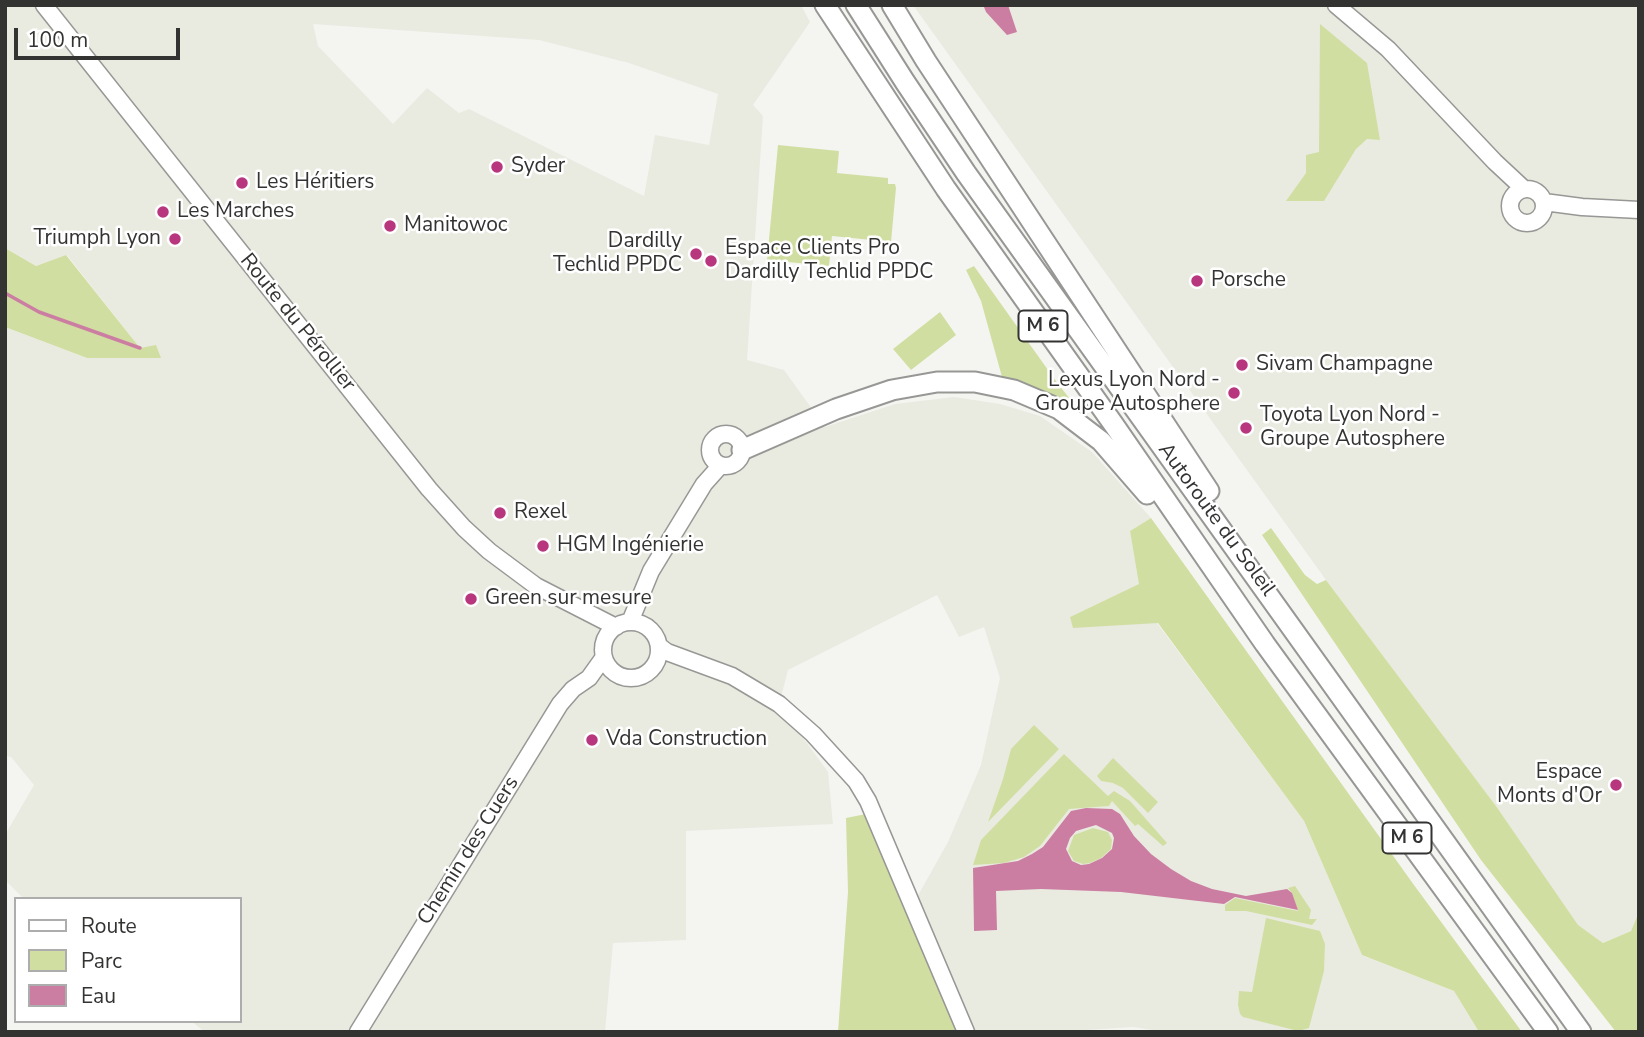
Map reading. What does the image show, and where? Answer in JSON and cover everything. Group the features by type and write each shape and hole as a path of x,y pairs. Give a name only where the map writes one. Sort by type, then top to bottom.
{"highway":[{"name":"Autoroute du Soleil","path":"825,5 946,189 1265,644 1548,1032"},
{"name":"Autoroute du Soleil","path":"856,5 966,173 1581,1032"},
{"path":"892,5 926,61 1203,480 1268,592"},
{"path":"742,450 836,409 880,394 915,386 937,382 975,382 995,384 1033,397 1059,409 1086,428 1118,459 1229,603 1265,644"}],"street":[{"name":"Route du Pérollier","path":"44,5 440,502 512,570 579,608 624,627"},
{"path":"1336,5 1414,74 1519,192"},
{"path":"1519,192 1535,191 1543,207"},
{"path":"1519,192 1511,208 1517,219 1533,221 1543,207"},
{"path":"1543,207 1639,210"},
{"path":"721,434 736,437 742,450 735,463 717,461 710,445 721,434"},
{"path":"619,675 612,671 604,657 604,642 624,627 645,584 717,461"},
{"path":"624,627 653,634 657,654 662,660 695,663 732,676 779,705 813,734 856,781 867,800 965,1032"},
{"path":"589,678 610,674 635,678 642,676 657,654"},
{"name":"Chemin des Cuers","path":"358,1032 560,704 573,689 589,678 604,657"}],"shaded area":[{"path":"5,5 801,5 810,22 753,105 763,116 747,360 784,370 825,427 895,404 954,397 1000,404 1040,416 1092,452 1151,518 1130,531 1140,584 1070,617 1157,623 1304,821 1362,955 1454,991 1479,1032 1165,1032 1133,1027 1056,1032 973,1032 916,899 948,842 981,765 1000,678 984,627 959,637 937,595 788,670 779,705 828,772 833,824 686,831 686,940 613,943 605,1032 205,1032 194,1023 242,1023 242,897 22,897 5,880 5,835 34,785 11,757 5,756 5,327 87,358 140,348 67,255 36,266 5,248","holes":["313,24 539,40 629,63 718,94 709,145 655,135 644,196 469,109 459,113 427,88 393,124 318,46"]},
{"path":"913,5 1639,5 1639,912 1631,931 1603,943 1577,925 1496,806 1326,580"}],"green space":[{"path":"1320,24 1367,63 1380,140 1367,139 1356,149 1324,201 1286,201 1306,173 1306,155 1319,152"},
{"path":"778,145 839,151 837,173 888,178 888,184 895,184 891,242 832,236 829,266 767,260"},
{"path":"5,248 36,266 66,255 140,348 156,345 161,358 87,358 5,327"},
{"path":"974,266 1083,415 1065,402 1002,377 981,301 966,270"},
{"path":"940,312 956,335 911,370 893,349"},
{"path":"1151,518 1522,1032 1479,1032 1454,991 1362,955 1304,821 1158,623 1073,628 1070,617 1139,584 1130,531"},
{"path":"1271,528 1305,575 1317,584 1326,580 1496,806 1578,925 1603,943 1631,931 1639,912 1639,1032 1616,1032 1481,860 1262,535"},
{"path":"1034,725 1059,749 988,822 1011,749"},
{"path":"1064,754 1108,796 1114,791 1130,801 1167,843 1163,846 1138,824 1135,826 1112,801 1109,806 1069,809 1040,846 1024,857 1004,863 973,865 981,840"},
{"path":"1113,758 1158,802 1148,813 1123,788 1101,781 1097,776"},
{"path":"866,814 957,1032 838,1032 848,892 846,818"},
{"path":"1093,828 1108,832 1112,840 1111,849 1090,863 1074,861 1068,851 1074,835"},
{"path":"1295,886 1311,910 1309,919 1317,919 1312,925 1246,911 1225,911 1225,905 1235,898 1298,911 1288,888"},
{"path":"1266,918 1320,931 1325,944 1324,971 1309,1028 1298,1031 1240,1014 1239,991 1252,992"}],"water":[{"path":"1008,5 1017,32 1007,35 986,12 984,7"},
{"path":"1086,808 1112,809 1120,814 1134,836 1151,854 1191,881 1212,889 1246,896 1287,889 1292,893 1298,910 1235,897 1224,904 1121,892 1041,889 996,891 997,930 974,931 973,868 1018,861 1032,854 1043,847 1071,811","holes":["1096,825 1112,833 1112,849 1102,858 1081,865 1072,861 1066,849 1076,831"]}],"waterway":[{"path":"5,293 39,312 140,348"}],"place":[{"name":"Syder","path":"497,167"},
{"name":"Les Héritiers","path":"242,183"},
{"name":"Les Marches","path":"163,212"},
{"name":"Manitowoc","path":"390,226"},
{"name":"Triumph Lyon","path":"175,239"},
{"name":"Dardilly Techlid PPDC","path":"696,254"},
{"name":"Espace Clients Pro Dardilly Techlid PPDC","path":"711,261"},
{"name":"Porsche","path":"1197,281"},
{"name":"Sivam Champagne","path":"1242,365"},
{"name":"Lexus Lyon Nord - Groupe Autosphere","path":"1234,393"},
{"name":"Toyota Lyon Nord - Groupe Autosphere","path":"1246,428"},
{"name":"Rexel","path":"500,513"},
{"name":"HGM Ingénierie","path":"543,546"},
{"name":"Green sur mesure","path":"471,599"},
{"name":"Vda Construction","path":"592,740"},
{"name":"Espace Monts d'Or","path":"1616,785"}]}
